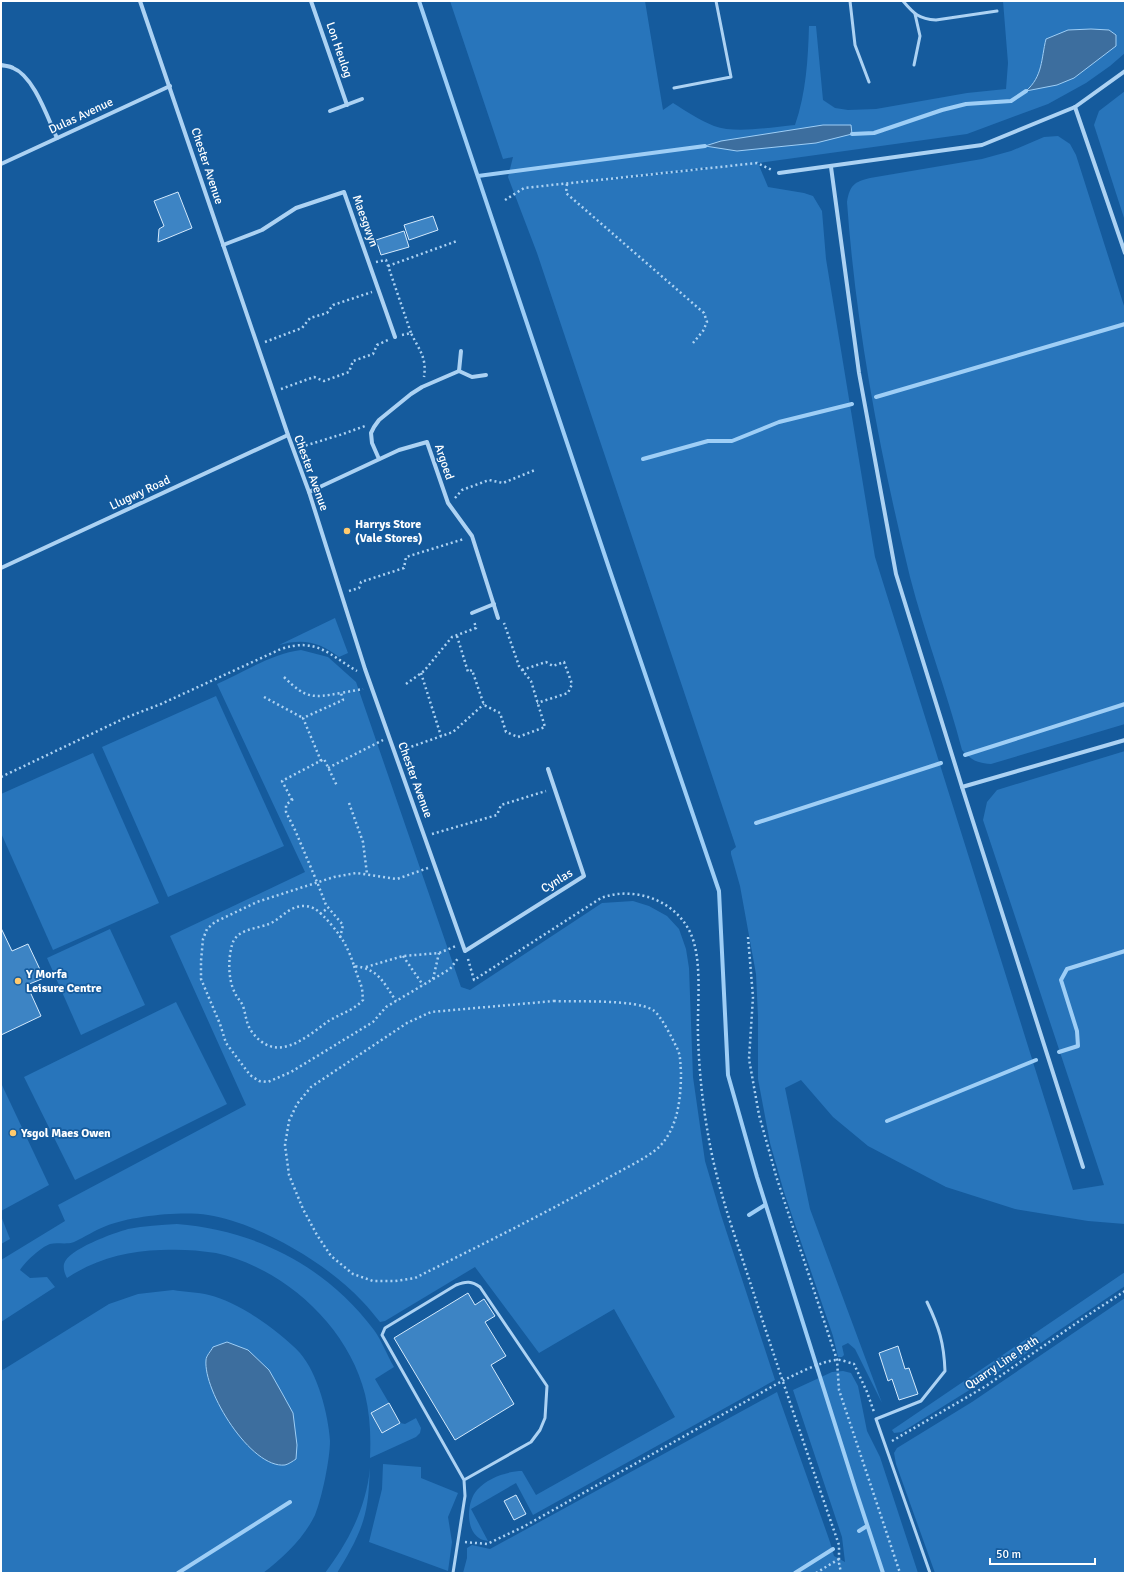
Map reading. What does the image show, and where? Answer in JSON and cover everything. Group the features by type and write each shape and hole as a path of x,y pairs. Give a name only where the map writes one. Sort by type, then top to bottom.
{"street":[{"name":"Chester Avenue","path":"140,1 273,392 309,492 371,687 465,951"},
{"name":"Lon Heulog","path":"311,1 347,105"},
{"path":"1,65 13,68 24,75 34,89 57,138"},
{"path":"779,173 982,145 1075,107 1125,71"},
{"name":"Dulas Avenue","path":"1,164 170,86"},
{"path":"330,111 362,99"},
{"path":"1075,107 1125,253"},
{"path":"831,167 859,373 896,574 962,787 1083,1166"},
{"name":"Maesgwyn","path":"223,245 262,230 296,208 344,192 395,337"},
{"path":"459,371 461,351"},
{"path":"379,459 372,443 371,433 379,420 411,394 422,387 459,371 472,377 486,375"},
{"name":"Llugwy Road","path":"1,568 288,435"},
{"name":"Argoed","path":"309,492 399,450 426,442 450,505 472,536 498,618"},
{"path":"472,613 494,604"},
{"path":"962,787 1125,740"},
{"name":"Cynlas","path":"465,951 584,876 548,768"}],"lane":[{"path":"674,88 731,78 716,1"},
{"path":"850,1 855,45 869,82"},
{"path":"903,1 915,14 926,20 936,20 997,11"},
{"path":"914,65 920,36 915,14"},
{"path":"453,1573 465,1496 464,1480 382,1335 385,1328 456,1284 472,1282 480,1287 547,1386 547,1403 545,1418 540,1430 531,1442 464,1480"},
{"path":"927,1302 937,1322 944,1350 945,1371 921,1401 876,1419 930,1573"}],"path":[{"path":"505,200 524,188 757,163 779,173"},
{"path":"567,184 566,193 704,313 707,322 703,331 693,343"},
{"path":"388,266 457,241"},
{"path":"370,264 386,260 411,333 424,356 426,365 422,387"},
{"path":"257,345 302,328 310,318 327,313 333,305 379,290"},
{"path":"273,392 314,377 324,381 349,372 353,361 373,354 377,345 395,337 411,333"},
{"path":"293,450 343,434 379,420"},
{"path":"450,505 462,490 489,480 503,483 535,470"},
{"path":"341,594 359,588 361,582 404,568 406,557 472,536"},
{"path":"406,684 421,673 452,638 476,628 472,613"},
{"path":"457,636 468,672 472,670 484,704 500,713 506,732 518,737 545,727 531,681 519,666 503,618 498,618"},
{"path":"1,777 125,718 161,704 295,644 325,650 358,672 365,669"},
{"path":"522,670 546,662 553,666 564,662 572,684 568,693 537,703"},
{"path":"421,673 442,736"},
{"path":"284,677 297,690 306,695 322,697 371,687"},
{"path":"303,718 343,700 341,693"},
{"path":"264,696 303,718 321,761"},
{"path":"395,753 453,732 484,704"},
{"path":"328,768 389,737"},
{"path":"337,786 324,759 282,781 292,800 286,805 286,812 295,830 323,899 328,908 342,925 340,938"},
{"path":"424,836 496,815 501,805 555,788"},
{"path":"349,803 363,842 367,874"},
{"path":"434,865 397,879 356,873 317,882 257,902 215,922 207,929 203,939 201,950 201,979 226,1042 250,1075 259,1081 268,1082 291,1072 373,1022 386,1007 450,969 465,951"},
{"path":"465,951 474,980 601,898 610,894 622,893 649,896 670,908 689,930 697,952 700,1074 710,1146 722,1196 782,1381 839,1545 841,1573"},
{"path":"298,906 307,906 315,909 340,938 346,944 362,988 363,1000 348,1012 334,1018 297,1044 277,1048 259,1040 251,1031 242,1005 234,992 230,972 232,944 239,933 270,924 289,910 298,906"},
{"path":"320,914 328,908"},
{"path":"748,937 753,997 749,1059 759,1115 777,1179 837,1360 839,1390 900,1573"},
{"path":"354,966 365,967 403,956 440,953 462,943"},
{"path":"433,979 440,953"},
{"path":"403,956 423,985"},
{"path":"365,967 373,971 378,976 396,1001"},
{"path":"554,1001 609,1002 638,1006 654,1010 670,1033 680,1055 681,1093 676,1118 669,1133 658,1148 563,1203 415,1278 395,1281 373,1281 353,1274 332,1256 317,1235 303,1209 289,1175 285,1145 289,1122 297,1104 311,1088 407,1023 431,1012 554,1001"},
{"name":"Quarry Line Path","path":"886,1445 986,1386 1125,1291"},
{"path":"458,1542 487,1544 523,1527 782,1381 826,1363 837,1360 854,1364 867,1392 876,1419"},
{"path":"816,1573 839,1559"}],"shaded area":[{"path":"450,1 645,1 663,110 673,103 714,126 733,130 743,130 795,125 802,101 806,76 809,26 816,26 823,100 835,108 848,110 876,109 967,93 1006,89 1008,63 1003,1 1125,1 1125,53 1086,83 1048,104 967,134 758,163 768,187 813,196 822,211 826,259 875,557 1073,1190 1104,1185 983,820 987,802 997,790 1125,751 1125,1224 1088,1221 1015,1209 946,1187 868,1146 833,1117 801,1080 785,1088 810,1209 882,1403 855,1349 848,1343 842,1346 844,1355 842,1357 838,1357 833,1336 784,1192 770,1143 758,1079 756,974 740,886 731,854 731,851 736,847 537,253 508,177 513,157 503,159","holes":["705,168 705,169 574,183"]},
{"path":"1068,30 1109,30 1116,35 1116,46 1074,78 1057,85 1026,91 1036,79 1042,60 1046,39"},
{"path":"1125,91 1125,221 1094,125 1099,111"},
{"path":"823,125 851,125 852,134 816,143 737,151 705,146 721,141"},
{"path":"1058,136 1070,144 1076,155 1125,309 1125,724 991,764 986,764 978,762 962,750 910,577 879,438 863,344 856,296 847,202 851,188 856,183 865,179 982,159 1011,151 1044,137"},
{"path":"335,618 348,653 339,657 318,645 304,642 279,645"},
{"path":"301,650 328,657 356,682 461,987 470,990 602,903 633,901 649,906 667,916 679,929 686,949 689,968 693,1077 705,1161 721,1215 775,1380 533,1515 516,1483 471,1509 488,1541 480,1539 474,1534 471,1528 469,1515 471,1501 474,1495 486,1482 510,1472 522,1471 536,1495 675,1417 614,1309 539,1353 475,1267 385,1321 380,1322 348,1287 331,1273 291,1247 270,1236 228,1219 197,1214 171,1214 117,1222 74,1242 53,1243 42,1248 20,1270 30,1278 47,1277 55,1287 1,1322 1,1260 65,1221 58,1205 246,1105 170,936 305,872 217,684 268,659"},
{"path":"216,696 284,846 168,897 102,747"},
{"path":"93,753 159,903 53,950 1,833 1,794"},
{"path":"110,929 145,1005 81,1035 47,958"},
{"path":"176,1002 227,1104 75,1180 24,1077"},
{"path":"1,1083 49,1185 1,1211"},
{"path":"1,1216 10,1239 1,1244"},
{"path":"177,1224 234,1234 261,1243 287,1255 334,1287 355,1307 374,1330 394,1367 375,1379 389,1403 371,1413 381,1433 400,1423 405,1424 416,1418 421,1428 420,1433 416,1437 370,1458 370,1426 365,1394 357,1369 344,1345 328,1323 310,1304 289,1286 266,1272 241,1261 216,1253 202,1251 175,1250 136,1252 101,1261 78,1271 67,1278 64,1271 64,1264 67,1258 92,1242 128,1229"},
{"path":"1125,1272 1125,1286 1008,1366 902,1432 894,1433 892,1430"},
{"path":"173,1290 209,1295 233,1304 258,1318 300,1353 312,1372 321,1395 327,1419 330,1441 329,1458 318,1508 305,1532 278,1561 263,1573 1,1573 1,1371 109,1304 138,1294"},
{"path":"1125,1298 1125,1573 935,1573 896,1464 894,1453 897,1448 972,1402"},
{"path":"227,1342 248,1350 269,1370 293,1413 297,1445 296,1459 285,1465 272,1463 258,1455 244,1442 232,1426 212,1390 207,1374 206,1358 213,1347"},
{"path":"843,1371 851,1373 858,1386 867,1431 880,1457 918,1573 463,1573 467,1558 467,1548 472,1545 490,1549 777,1392 834,1556 845,1562 842,1537 793,1390 832,1372"},
{"path":"383,1464 421,1467 421,1478 458,1493 448,1517 452,1542 448,1571 369,1542 382,1489"},
{"path":"370,1468 369,1491 366,1508 363,1522 357,1537 337,1573 325,1573 342,1549 355,1524 365,1497"}],"building":[{"path":"178,192 192,228 158,242 159,229 164,226 154,201"},
{"path":"433,216 438,230 409,240 404,225"},
{"path":"404,231 409,247 381,255 376,240"},
{"name":"Y Morfa Leisure Centre","path":"1,928 12,951 28,944 44,978 27,985 41,1016 1,1035"},
{"path":"468,1293 475,1305 484,1299 495,1316 485,1322 506,1356 491,1365 514,1404 455,1440 394,1338"},
{"path":"898,1346 905,1369 909,1368 918,1394 899,1400 892,1379 888,1381 879,1353"},
{"path":"389,1403 400,1423 382,1433 371,1413"},
{"path":"516,1495 526,1514 514,1520 504,1501"}],"waterway":[{"path":"419,1 719,891 728,1075 757,1177 883,1573"},
{"path":"852,134 874,133 942,110 966,104 1011,101 1026,91"},
{"path":"478,176 705,146"},
{"path":"876,397 1125,324"},
{"path":"643,459 708,441 732,441 779,422 852,404"},
{"path":"965,755 1125,704"},
{"path":"756,823 941,763"},
{"path":"1059,1052 1078,1046 1077,1031 1061,980 1067,969 1125,951"},
{"path":"887,1121 1036,1060"},
{"path":"749,1215 765,1205"},
{"path":"178,1573 290,1502"},
{"path":"859,1531 867,1526"},
{"path":"795,1573 833,1549"}],"place":[{"name":"Harrys Store (Vale Stores)","path":"347,531"},
{"name":"Y Morfa Leisure Centre","path":"18,981"},
{"name":"Ysgol Maes Owen","path":"13,1133"}]}
